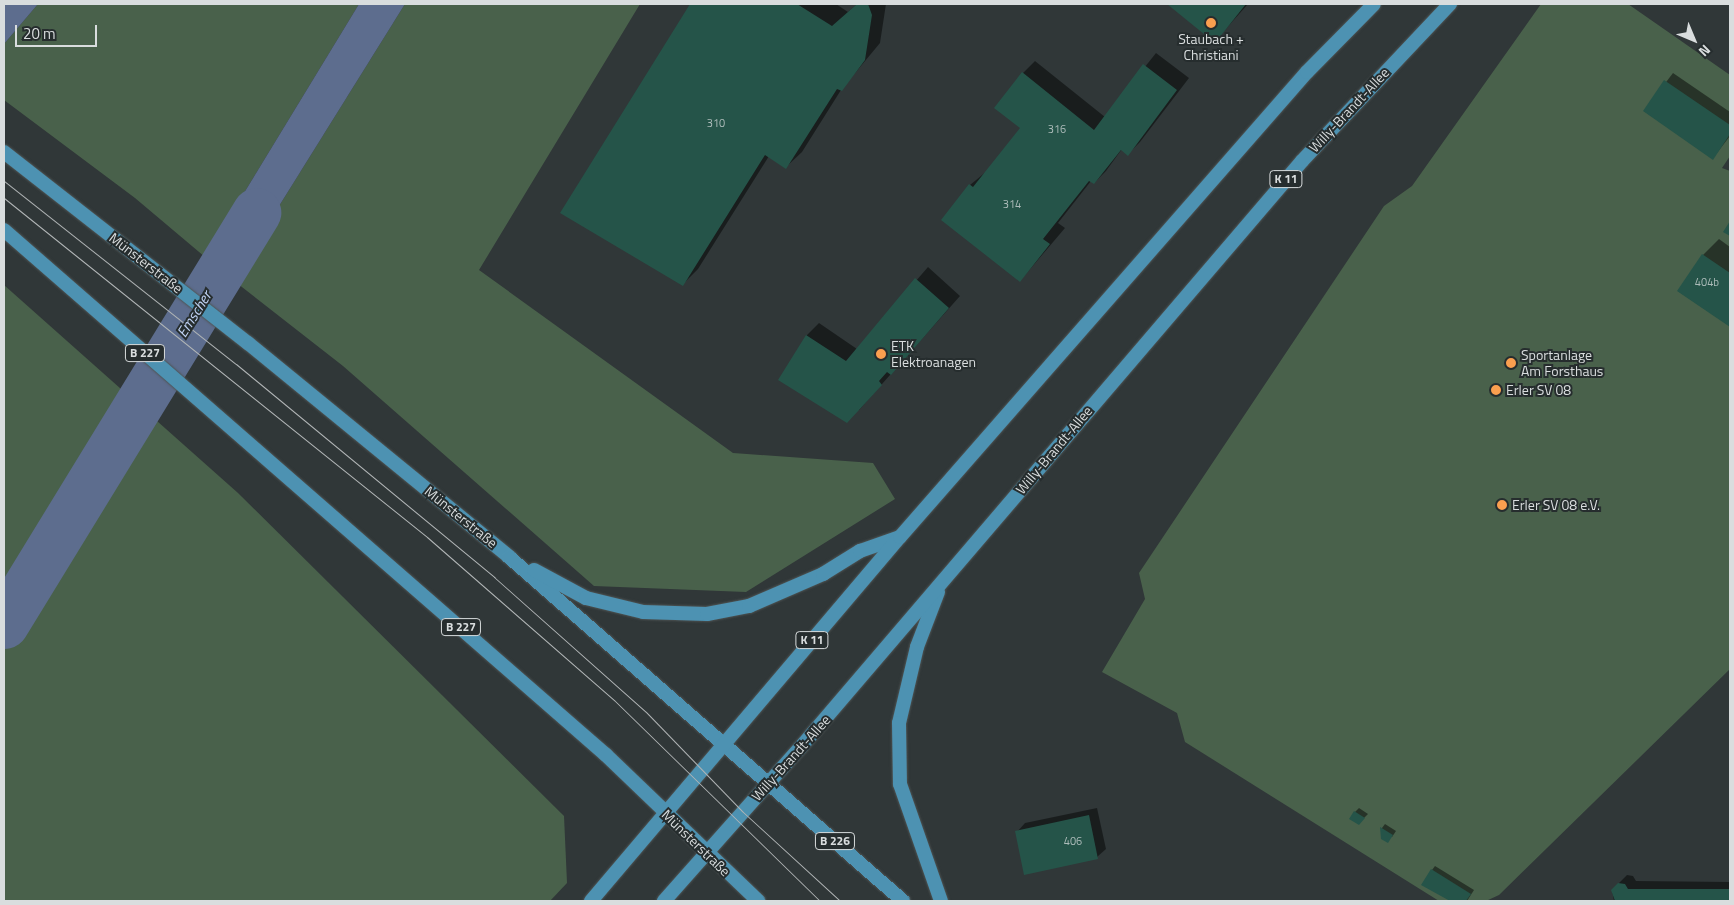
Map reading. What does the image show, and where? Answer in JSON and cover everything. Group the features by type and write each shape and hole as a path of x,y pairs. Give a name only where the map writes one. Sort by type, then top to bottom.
{"main road":[{"name":"K 11","path":"724,744 900,537 1307,72 1374,4"},
{"name":"Willy-Brandt-Allee","path":"664,901 768,781 800,748 1302,161 1450,4"},
{"name":"Münsterstraße","path":"4,152 248,343 509,557 768,781 903,901"},
{"name":"Münsterstraße","path":"4,230 606,755 706,854 758,901"},
{"path":"509,557 586,598 643,612 707,614 749,606 823,574 860,551 900,537"},
{"path":"940,584 917,647 899,723 900,784 941,901"},
{"path":"591,901 666,815 724,744"}],"green space":[{"path":"38,4 359,4 205,257 135,198 4,100 4,44"},
{"path":"405,4 640,4 479,270 733,453 873,463 895,499 746,592 594,586 343,366 233,280"},
{"name":"Sportanlage Am Forsthaus","path":"1541,4 1628,4 1730,75 1730,156 1722,168 1730,171 1730,669 1499,895 1486,901 1439,901 1185,742 1177,713 1102,672 1145,599 1139,573 1384,206 1412,186"},
{"path":"4,285 238,493 564,816 567,883 550,901 4,901"}],"water":[{"path":"4,4 38,4 4,44"},
{"path":"359,4 405,4 233,280 205,257"}],"building":[{"path":"690,4 797,4 832,26 857,4 868,4 872,15 865,60 842,91 837,89 786,169 765,155 683,286 560,213"},
{"name":"Staubach + Christiani","path":"1167,4 1246,4 1215,43"},
{"path":"1143,64 1177,90 1128,156 1121,150 1094,184 1089,181 1043,239 1050,244 1020,282 941,220 969,184 973,187 1020,128 994,108 1022,72 1094,130"},
{"path":"1664,80 1730,125 1730,134 1713,160 1643,111"},
{"path":"1730,221 1730,236 1723,232"},
{"path":"1702,254 1730,273 1730,327 1677,291"},
{"name":"ETK Elektroanagen","path":"915,278 949,308 891,375 887,372 879,381 882,385 847,423 778,380 806,335 846,361"},
{"path":"1354,811 1365,818 1359,825 1349,819"},
{"path":"1089,815 1098,859 1024,875 1015,831"},
{"path":"1380,827 1393,835 1388,843 1381,839"},
{"path":"1431,869 1471,894 1466,901 1450,901 1421,885"},
{"path":"1618,883 1625,884 1628,889 1730,889 1730,901 1615,901 1611,890"}],"waterway":[{"name":"Emscher","path":"4,624 256,212"}],"tram line":[{"path":"4,181 236,364 494,577 646,712 743,812 840,901"},
{"path":"4,198 427,537 615,701 820,901"}],"place":[{"name":"Staubach + Christiani","path":"1211,23"},
{"name":"ETK Elektroanagen","path":"881,354"},
{"name":"Sportanlage Am Forsthaus","path":"1511,363"},
{"name":"Erler SV 08","path":"1496,390"},
{"name":"Erler SV 08 e.V.","path":"1502,505"}]}
